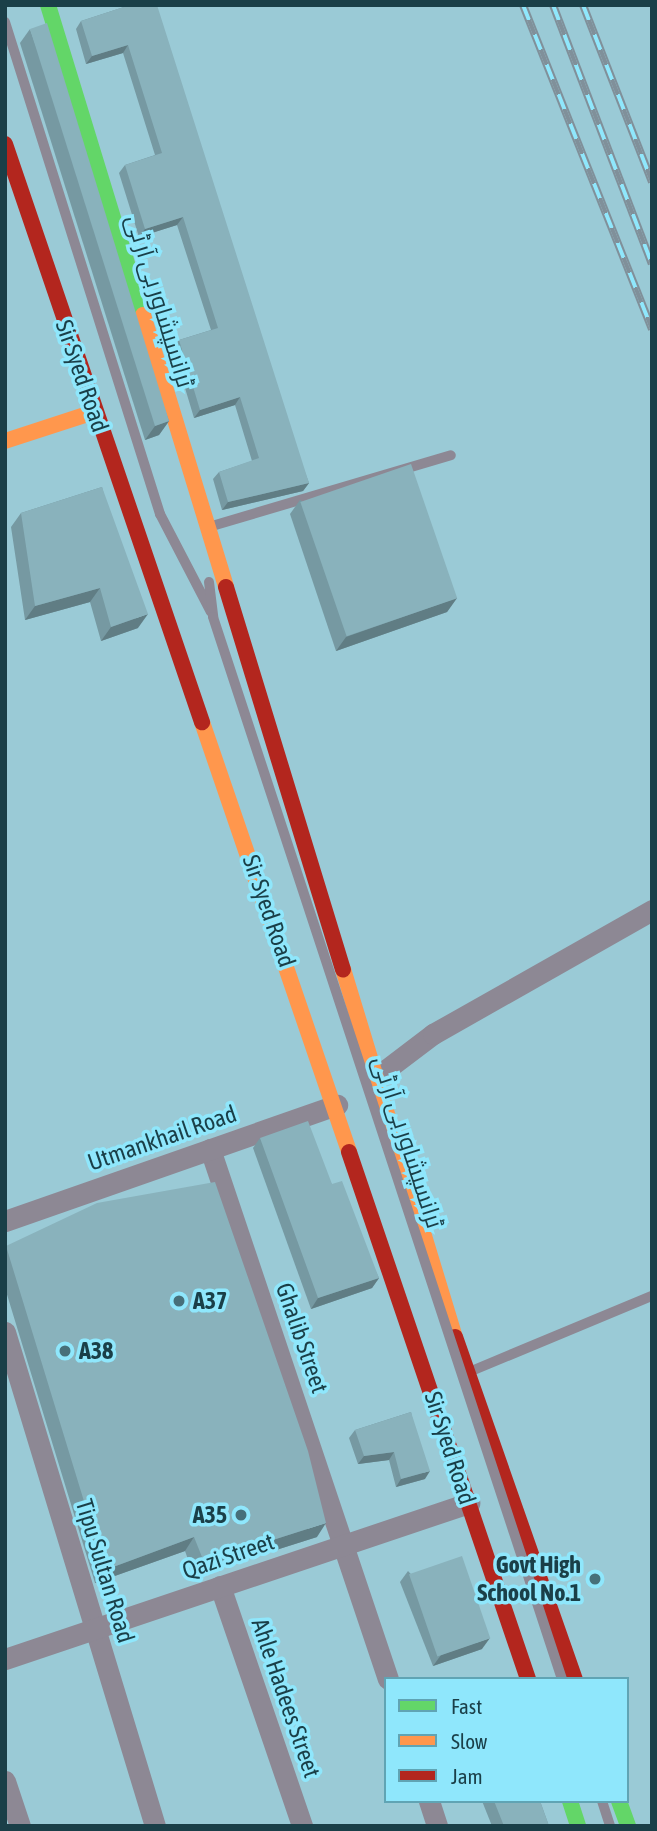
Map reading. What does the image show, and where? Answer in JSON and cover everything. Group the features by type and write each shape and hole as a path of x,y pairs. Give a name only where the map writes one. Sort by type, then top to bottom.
{"main road":[{"name":"Sir Syed Road","path":"48,5 212,526 374,1078 466,1373 574,1677"},
{"name":"Sir Syed Road","path":"5,144 94,412 337,1105 527,1677"},
{"path":"5,441 94,412"},
{"path":"337,1105 374,1078"},
{"path":"571,1803 578,1826"},
{"path":"620,1803 628,1826"}],"street":[{"path":"374,1078 433,1034 652,910"},
{"name":"Utmankhail Road","path":"5,1221 337,1105"},
{"name":"Ghalib Street","path":"209,1149 345,1545 387,1677"},
{"name":"Tipu Sultan Road","path":"5,1332 155,1826"},
{"name":"Qazi Street","path":"5,1659 469,1503"},
{"name":"Ahle Hadees Street","path":"219,1586 302,1826"},
{"path":"5,1781 20,1826"},
{"path":"430,1803 436,1826"}],"lane":[{"name":"ٹرانسپشاور بی آر ٹی","path":"37,5 52,30 200,499 213,617"},
{"name":"ٹرانسپشاور بی آر ٹی","path":"5,22 160,514 213,617 561,1677"},
{"path":"212,526 451,455"},
{"path":"466,1373 652,1296"},
{"path":"603,1803 610,1826"}],"building":[{"path":"130,5 157,5 309,483 228,502 219,472 259,458 240,397 200,410 179,340 218,328 183,217 145,229 125,165 162,153 128,45 92,56 81,21"},
{"path":"47,23 169,421 155,426 30,29"},
{"path":"411,464 457,598 347,636 300,502"},
{"path":"102,487 148,614 111,627 100,588 35,606 21,513"},
{"path":"308,1121 332,1184 342,1181 379,1278 318,1298 260,1138"},
{"path":"215,1182 308,1451 326,1523 204,1562 194,1537 105,1570 6,1246 97,1203"},
{"path":"411,1412 430,1471 401,1479 394,1452 364,1456 355,1430"},
{"path":"462,1556 490,1638 437,1656 409,1574"},
{"path":"495,1803 541,1803 549,1826 504,1826"}],"railway":[{"path":"523,5 652,329"},
{"path":"553,5 652,264"},
{"path":"583,5 652,182"}],"traffic: fast":[{"path":"48,5 143,315"},
{"path":"571,1803 578,1826"},
{"path":"620,1803 628,1826"}],"traffic: slow":[{"path":"143,315 226,587"},
{"path":"5,441 94,412"},
{"path":"202,722 349,1152"},
{"path":"343,969 455,1337"}],"traffic: jam":[{"path":"5,144 202,722"},
{"path":"226,587 343,969"},
{"path":"349,1152 527,1677"},
{"path":"455,1337 574,1677"}],"place":[{"name":"A37","path":"179,1301"},
{"name":"A38","path":"65,1351"},
{"name":"A35","path":"241,1515"},
{"name":"Govt High School No.1","path":"595,1579"}]}
